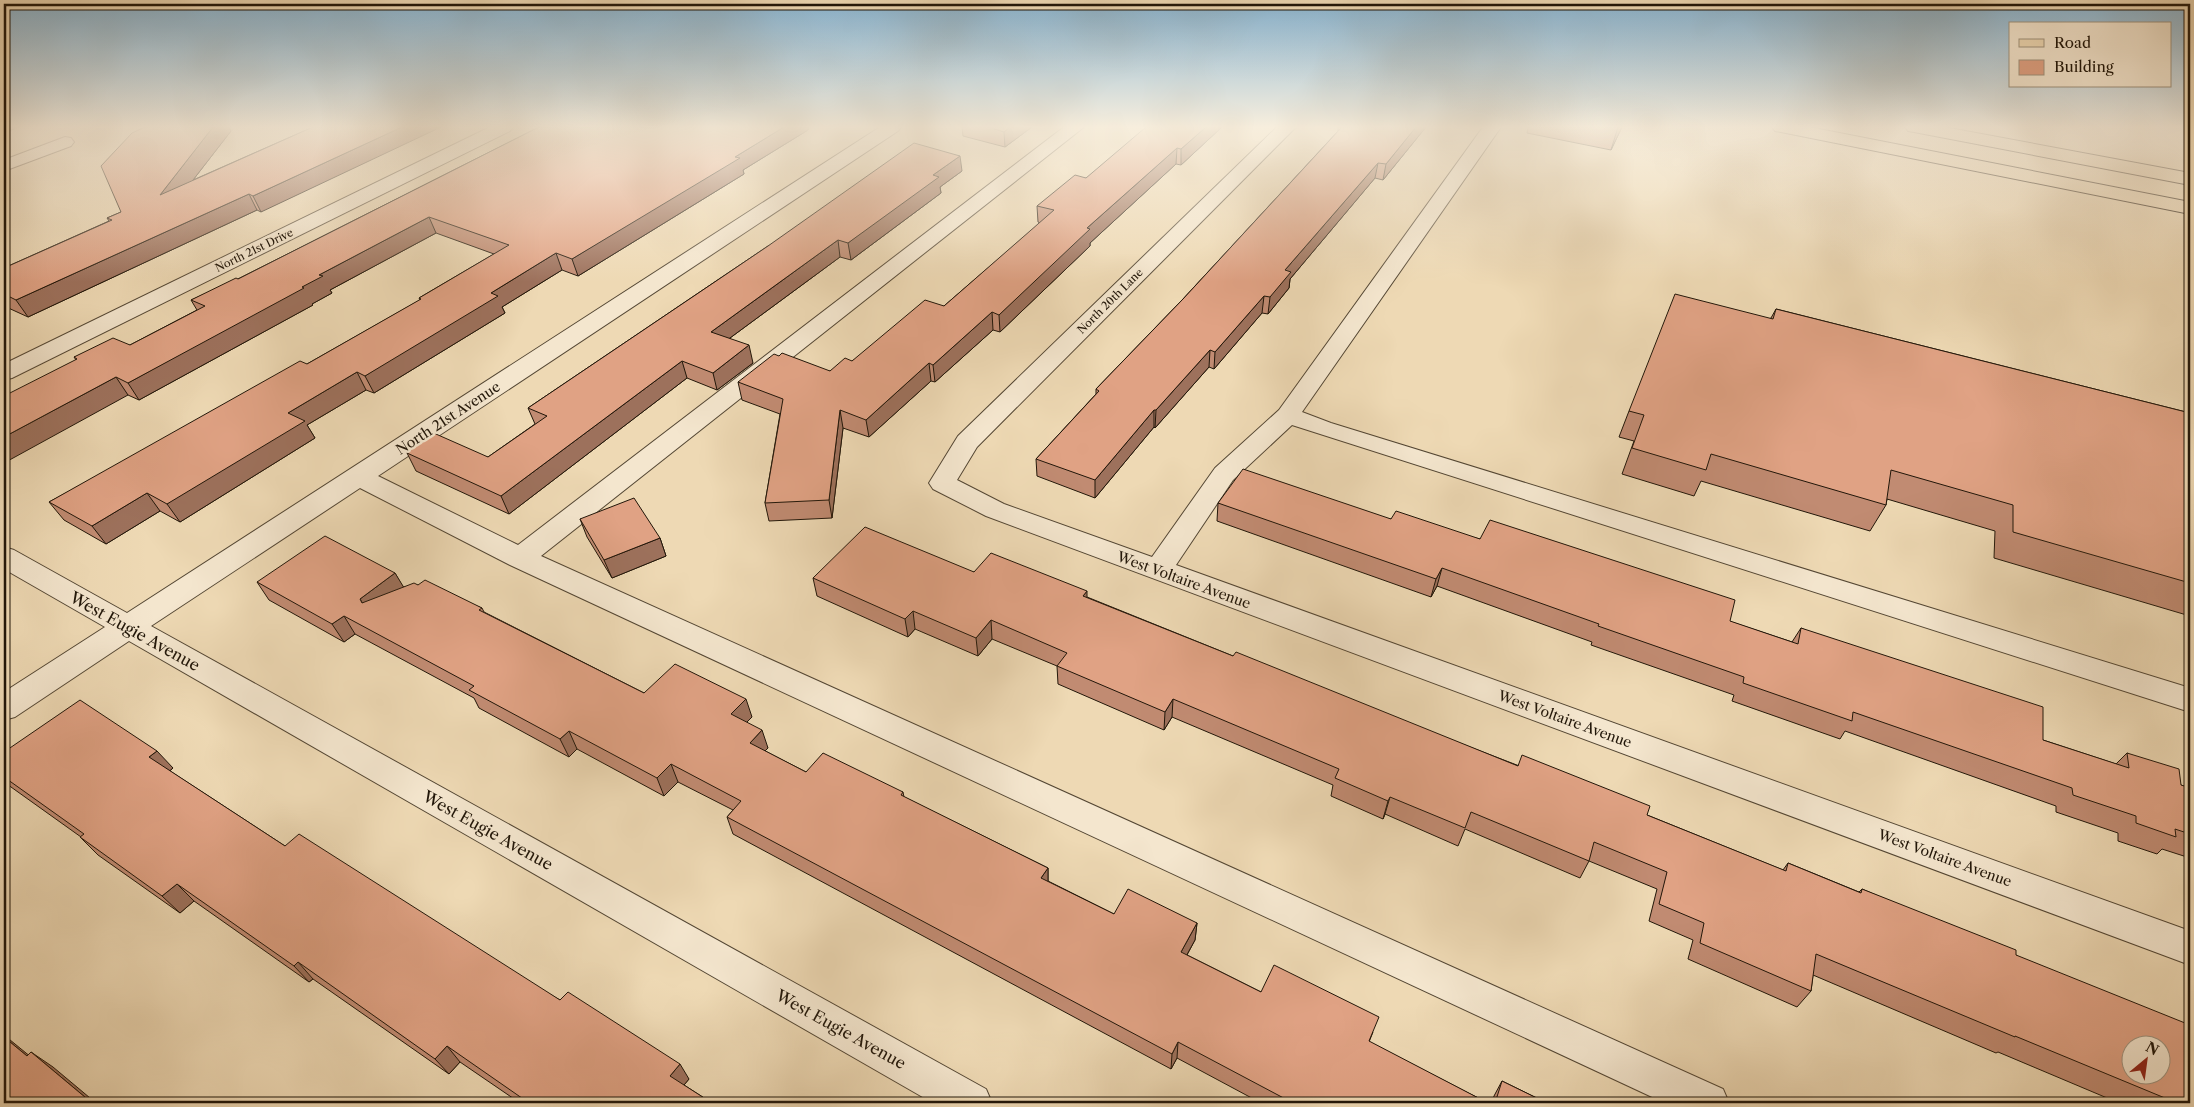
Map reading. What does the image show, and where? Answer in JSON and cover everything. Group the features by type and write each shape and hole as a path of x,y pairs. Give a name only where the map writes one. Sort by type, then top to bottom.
{"main road":[{"path":"2042,179 2190,208"}],"street":[{"name":"North 21st Drive","path":"4,373 399,179"},
{"name":"North 21st Avenue","path":"4,708 813,179"},
{"path":"520,558 1008,179"},
{"name":"North 20th Lane","path":"942,482 967,442 1235,179"},
{"path":"1158,570 1224,474 1288,415 1455,179"},
{"path":"1288,415 1322,428 2190,700"},
{"path":"358,476 520,558 1709,1103"},
{"name":"West Voltaire Avenue","path":"942,482 995,510 2190,948"},
{"name":"West Eugie Avenue","path":"4,558 972,1103"}],"building":[{"path":"107,179 173,179 160,195 197,179 290,179 253,196 249,194 16,300 4,294 4,268 112,220 107,218 121,212"},
{"path":"437,179 706,179 572,259 556,253 491,293 498,296 365,376 357,372 288,413 305,421 167,504 147,493 92,526 49,502 300,361 307,364 421,299 419,298 509,245 429,217 319,275 323,276 128,383 116,377 4,437 4,396 77,359 74,357 113,338 130,345 205,306 191,300 236,278 238,279"},
{"path":"863,179 937,179 848,243 838,240 711,332 749,345 713,373 682,361 501,496 407,453 420,427 488,457 547,416 528,408 768,246"},
{"path":"1071,179 1143,179 1087,228 1090,229 999,315 992,312 933,365 929,363 866,420 840,410 829,500 765,503 783,399 738,382 774,354 779,356 782,353 830,371 845,358 852,361 925,300 944,306 1054,210 1037,206"},
{"path":"1294,179 1364,179 1285,270 1291,272 1270,297 1264,296 1215,352 1210,350 1154,410 1095,480 1036,459 1099,391 1096,389 1183,299"},
{"path":"1675,294 1773,319 1776,309 2190,413 2190,583 2013,532 2013,505 1891,470 1886,505 1711,454 1706,470 1632,448 1644,415 1629,411"},
{"path":"1243,469 1391,519 1396,511 1480,539 1490,520 1735,600 1730,621 1798,644 1801,628 2043,707 2043,740 2129,768 2127,753 2179,769 2181,785 2190,788 2190,834 2175,829 2176,837 2136,823 2136,816 2073,795 2072,788 1853,712 1852,721 1743,683 1744,677 1598,626 1599,624 1442,568 1436,579 1218,503"},
{"path":"634,498 660,538 604,560 580,519"},
{"path":"865,527 974,572 991,553 1087,591 1083,596 1233,656 1236,652 1518,766 1522,755 1650,806 1647,815 1786,871 1788,863 1861,893 1862,889 2016,950 2016,955 2190,1025 2190,1103 2177,1103 2131,1084 2172,1084 2172,1034 2122,1034 2122,1080 1816,954 1811,991 1700,943 1704,923 1659,904 1667,872 1594,842 1589,861 1471,812 1465,828 1390,797 1388,801 1335,778 1339,769 1173,699 1165,712 1057,666 1067,653 991,620 976,638 913,611 905,619 813,578"},
{"path":"325,536 395,573 360,599 362,603 414,583 418,585 425,580 482,608 479,610 644,693 675,664 746,699 731,714 762,730 750,743 806,772 823,753 903,792 901,795 1048,868 1041,878 1114,914 1128,889 1197,923 1181,952 1261,992 1274,965 1379,1017 1369,1041 1488,1103 1293,1103 1178,1042 1172,1054 727,817 741,801 671,764 657,778 569,731 560,739 469,690 474,686 344,616 332,624 257,582"},
{"path":"80,700 157,751 149,757 285,846 299,834 560,1000 568,992 680,1064 670,1076 712,1103 529,1103 447,1046 435,1059 298,962 294,966 177,884 162,896 80,837 84,834 4,777 4,752"},
{"path":"4,1037 27,1056 31,1052 92,1103 4,1103"},
{"path":"1502,1081 1547,1103 1495,1103"}]}
